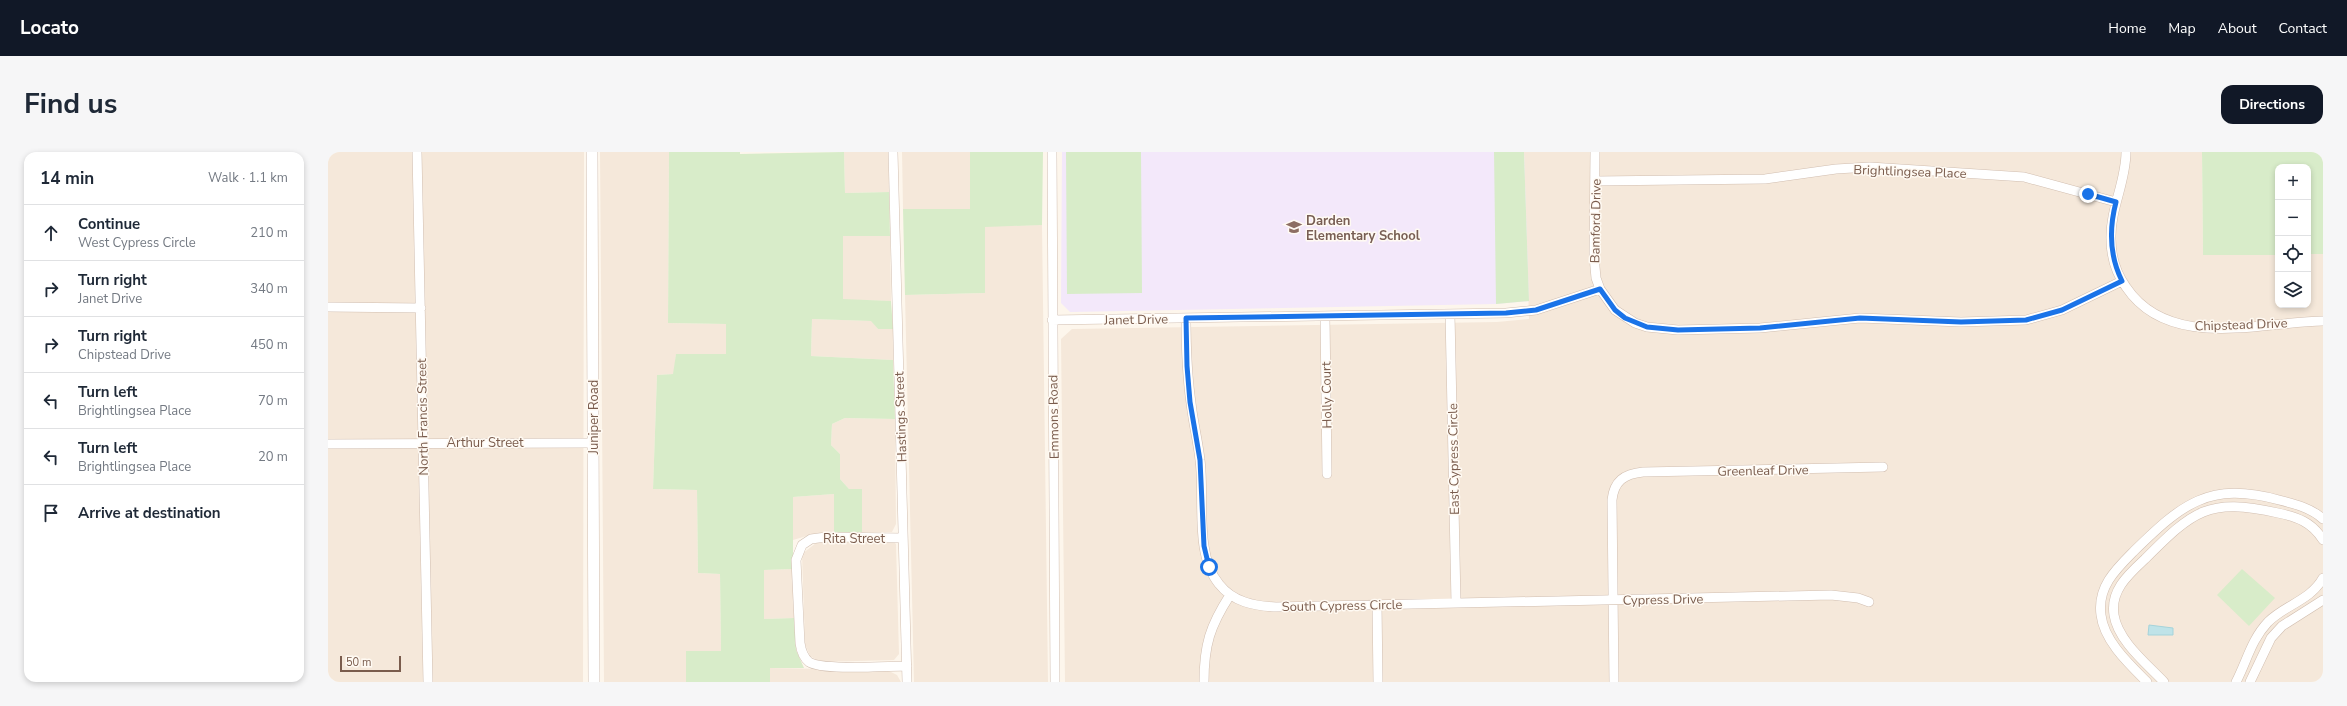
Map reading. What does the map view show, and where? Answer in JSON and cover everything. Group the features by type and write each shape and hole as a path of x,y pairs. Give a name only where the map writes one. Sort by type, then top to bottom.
{"street":[{"name":"North Francis Street","path":"417,152 428,682"},
{"name":"Juniper Road","path":"592,152 594,682"},
{"name":"Hastings Street","path":"894,152 907,682"},
{"name":"Emmons Road","path":"1052,152 1055,682"},
{"name":"Bamford Drive","path":"1595,152 1596,181 1594,268 1600,289"},
{"path":"1600,289 1615,310 1625,318 1647,327 1678,330 1760,328 1860,318 1961,322 2026,320 2062,310 2122,281 2114,260 2111,239 2112,216 2123,181 2126,152"},
{"name":"Brightlingsea Place","path":"1596,181 1765,179 1836,169 1870,167 2024,177 2116,202"},
{"name":"Chipstead Drive","path":"2122,281 2130,294 2149,310 2175,323 2191,326 2220,328 2323,321"},
{"name":"Janet Drive","path":"1052,320 1506,313 1536,310 1600,289"},
{"path":"328,306 421,308"},
{"name":"East Cypress Circle","path":"1450,314 1456,603"},
{"name":"Holly Court","path":"1325,316 1327,474"},
{"path":"1186,318 1190,402 1200,460 1206,558 1216,580 1230,595 1214,622 1206,644 1204,682"},
{"name":"Arthur Street","path":"328,444 422,442 594,442"},
{"name":"Greenleaf Drive","path":"1614,682 1613,492 1621,478 1626,475 1643,472 1883,467"},
{"path":"2147,682 2122,656 2112,641 2101,617 2100,607 2104,587 2113,573 2167,519 2178,510 2201,500 2233,493 2248,493 2296,504 2323,518"},
{"path":"2164,682 2123,636 2116,621 2114,605 2115,596 2127,576 2179,525 2196,514 2220,507 2246,506 2303,520 2316,530 2323,540"},
{"name":"Rita Street","path":"903,538 826,537 806,542 799,548 796,560 800,643 802,654 808,661 827,666 907,666"},
{"path":"2236,682 2258,635 2281,611 2314,590 2323,578"},
{"name":"South Cypress Circle","path":"1230,595 1250,604 1270,606 1456,603"},
{"name":"Cypress Drive","path":"1456,603 1831,595 1858,598 1869,602"},
{"path":"2250,682 2271,638 2282,626 2323,600"},
{"path":"1376,604 1378,682"}],"shaded area":[{"path":"328,152 584,152 583,682 328,682"},
{"path":"600,152 669,152 668,323 726,324 726,354 676,354 674,374 657,375 653,489 697,490 698,573 720,574 721,651 686,652 686,682 604,682"},
{"path":"844,152 888,152 889,192 845,193"},
{"path":"902,152 970,152 970,209 903,209"},
{"name":"Darden Elementary School","path":"1062,152 1524,152 1529,301 1496,304 1070,312 1061,303"},
{"path":"1524,152 2202,152 2203,255 2275,255 2275,308 2311,308 2311,254 2323,254 2323,682 1065,682 1061,339 1072,329 1497,322 1529,319"},
{"path":"1042,225 1048,682 914,682 905,295 985,293 985,226"},
{"path":"843,235 890,236 891,301 843,300"},
{"path":"812,319 872,321 878,329 893,329 893,360 811,356"},
{"path":"845,418 895,419 896,524 892,532 862,532 862,489 849,489 840,479 840,454 831,445 832,424"},
{"path":"834,494 834,533 810,535 793,540 793,497"},
{"path":"893,541 896,544 899,654 894,660 820,662 810,656 805,644 802,554 816,543"},
{"path":"793,569 794,618 764,619 764,570"},
{"path":"770,668 887,670 897,675 901,682 770,682"}],"green space":[{"path":"669,152 740,152 740,154 844,152 845,193 889,192 890,236 843,236 843,299 891,301 893,329 878,329 871,321 812,319 811,356 893,360 895,419 845,418 832,424 831,445 840,454 840,479 849,489 862,489 862,532 834,533 834,494 793,497 793,569 764,570 764,619 794,618 796,650 804,668 770,668 770,682 686,682 686,651 721,651 720,574 698,573 697,490 653,489 657,375 673,374 676,354 726,354 726,324 668,323"},
{"path":"970,152 1043,152 1042,225 985,227 985,293 905,295 903,209 970,209"},
{"path":"1066,152 1141,152 1142,293 1067,294"},
{"path":"1494,152 1524,152 1529,301 1496,304"},
{"path":"2202,152 2323,152 2323,254 2311,254 2311,164 2275,164 2275,255 2203,255"},
{"path":"2242,569 2275,598 2249,626 2217,595"}],"water":[{"path":"2149,625 2173,628 2173,635 2148,635"}],"place":[{"name":"Darden Elementary School","path":"1294,227"}],"route":[{"path":"1209,567 1204,546 1202,486 1198,441 1190,402 1187,366 1186,318 1524,312 1566,302 1600,289 1607,301 1625,318 1635,323 1658,329 1678,330 1783,327 1860,318 1961,322 1999,322 2036,319 2062,310 2122,281 2117,272 2111,248 2111,225 2116,202 2088,194"}]}
